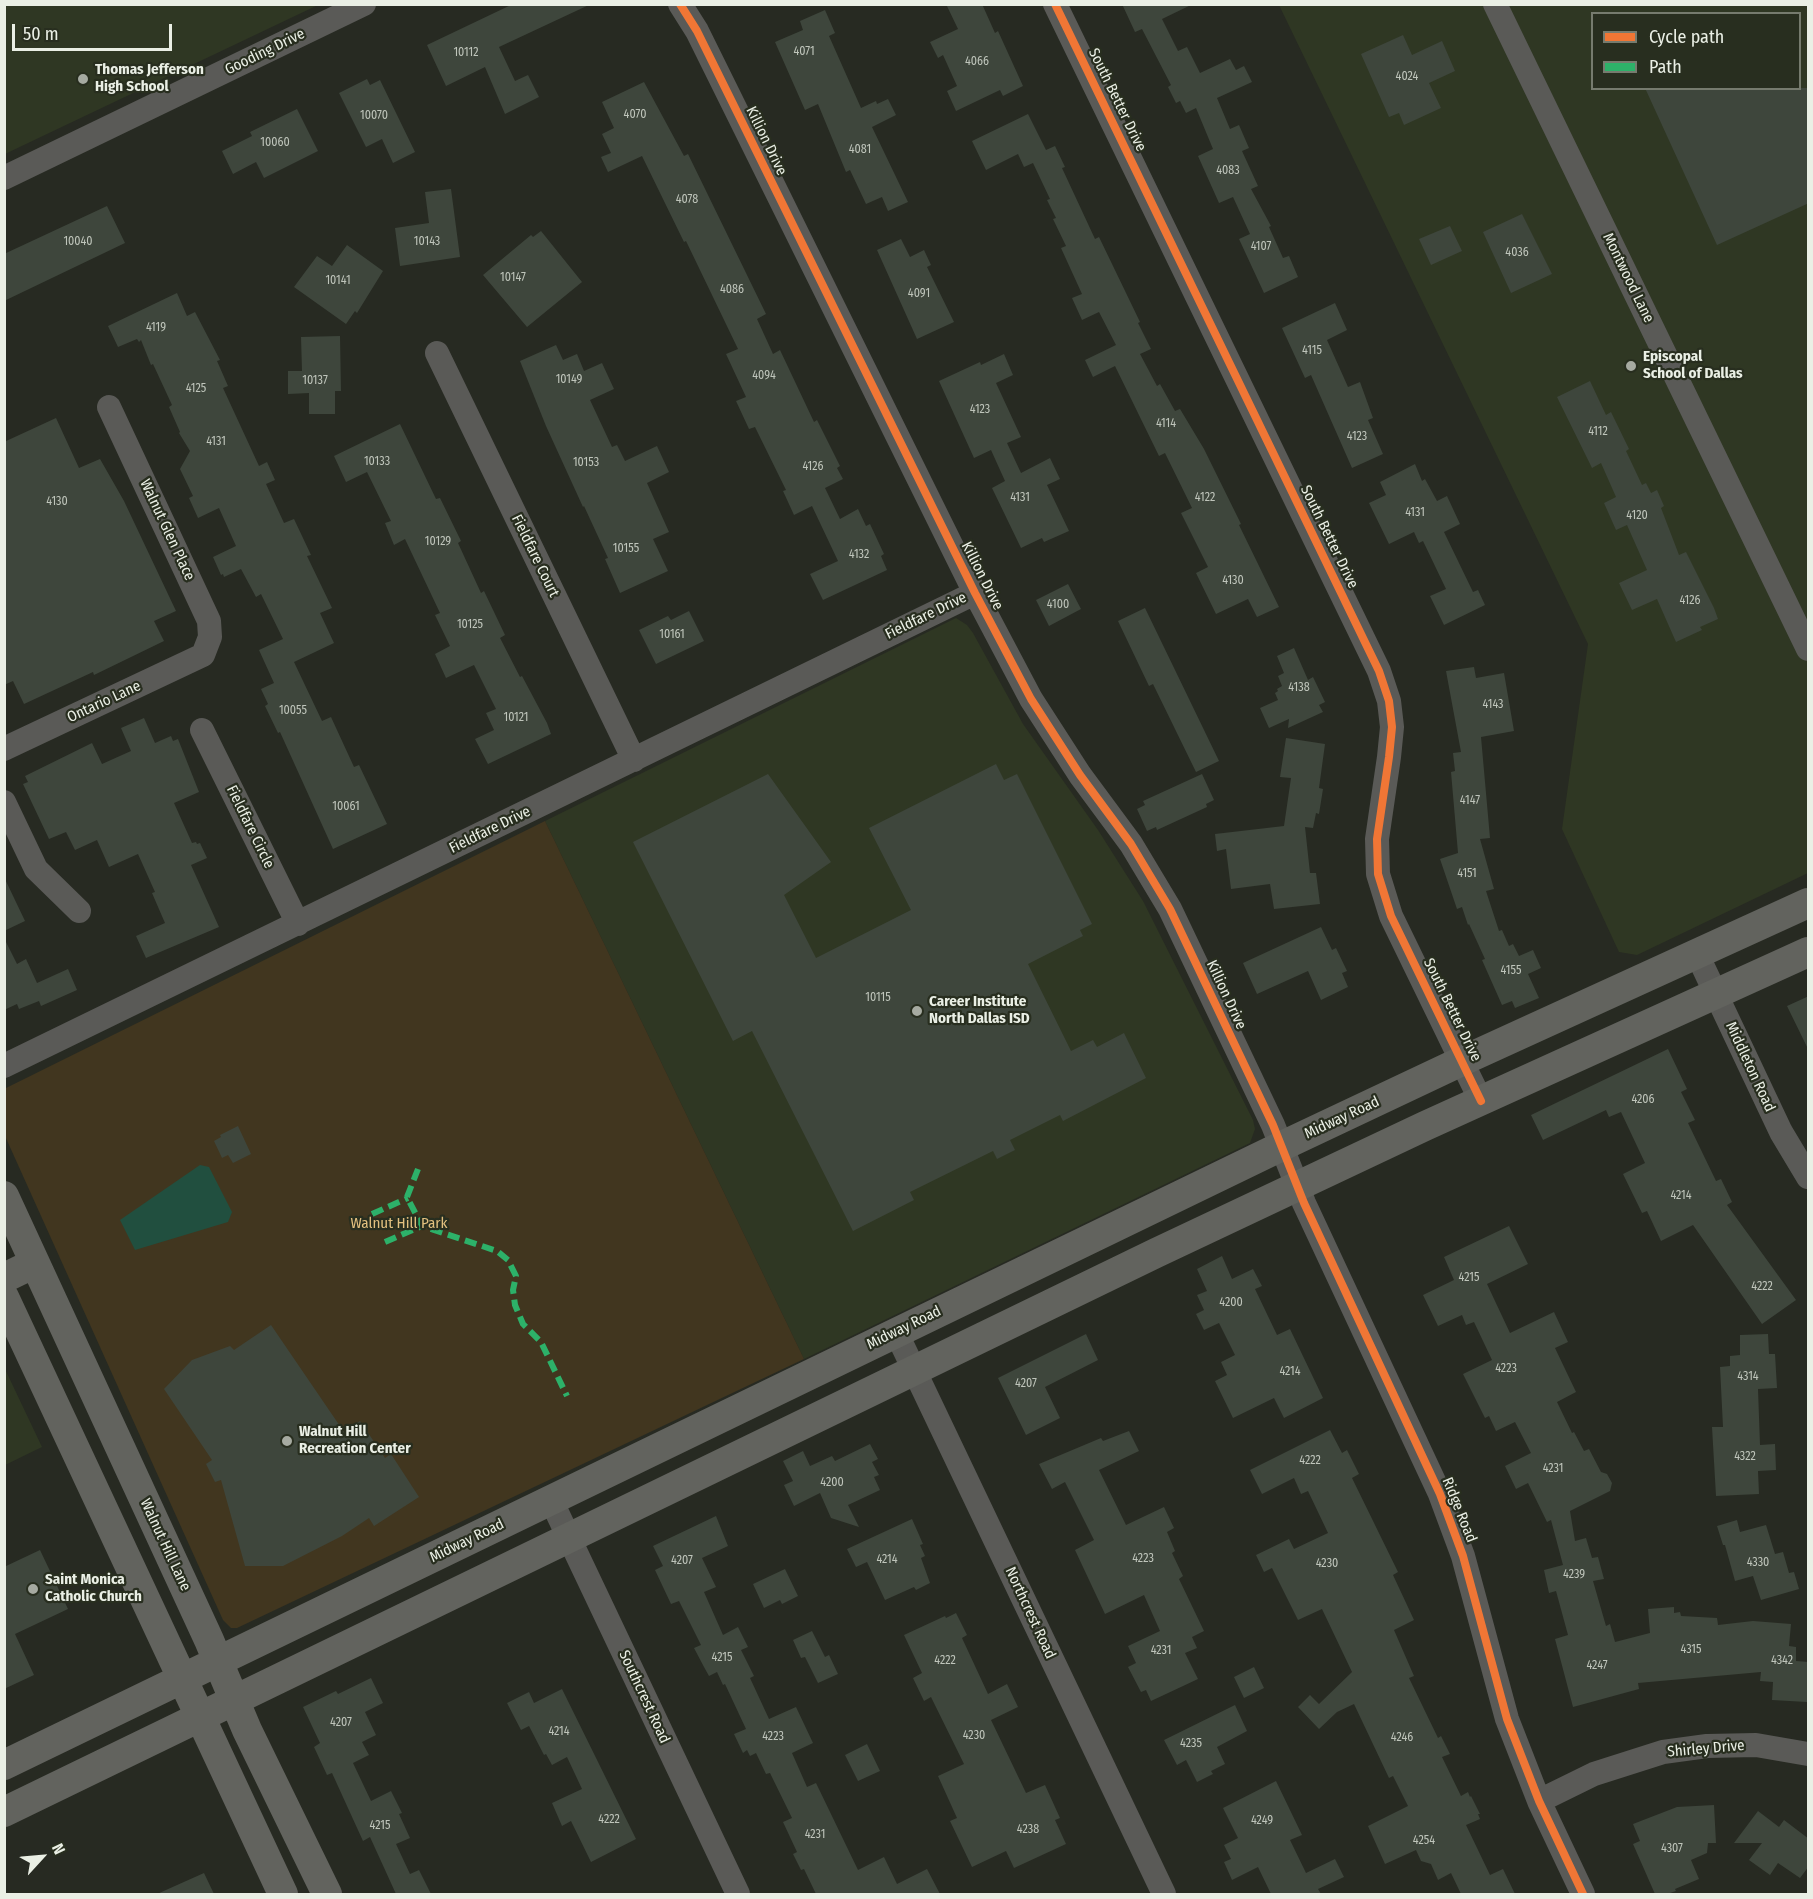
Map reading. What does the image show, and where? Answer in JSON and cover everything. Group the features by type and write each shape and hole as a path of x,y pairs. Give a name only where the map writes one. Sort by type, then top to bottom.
{"main road":[{"name":"Midway Road","path":"4,1765 1282,1146 1462,1061 1809,903"},
{"path":"4,1812 1298,1186 1809,952"},
{"name":"Walnut Hill Lane","path":"4,1196 219,1662 233,1701 327,1894"},
{"path":"4,1278 35,1263"},
{"path":"992,1286 1011,1324"},
{"path":"4,1297 283,1894"}],"street":[{"name":"Gooding Drive","path":"4,178 363,4"},
{"name":"Killion Drive","path":"680,4 697,31 975,592 1031,699 1080,775 1131,844 1170,909 1282,1146"},
{"name":"South Better Drive","path":"1055,4 1379,671 1389,701 1392,728 1377,839 1378,874 1390,916 1481,1101"},
{"name":"Montwood Lane","path":"1495,4 1809,649"},
{"name":"Fieldfare Court","path":"437,353 634,760"},
{"name":"Walnut Glen Place","path":"109,407 209,621 210,637 203,655"},
{"name":"Fieldfare Drive","path":"4,1066 975,592"},
{"name":"Ontario Lane","path":"4,749 203,655"},
{"name":"Fieldfare Circle","path":"202,730 298,924"},
{"path":"4,802 36,869 80,910"},
{"name":"Middleton Road","path":"1696,954 1781,1132 1809,1177"},
{"name":"Ridge Road","path":"1282,1146 1298,1186 1453,1526 1506,1719 1539,1801 1583,1894"},
{"name":"Northcrest Road","path":"896,1332 1164,1894"},
{"name":"Southcrest Road","path":"551,1500 738,1894"},
{"name":"Shirley Drive","path":"1539,1801 1594,1774 1663,1752 1707,1746 1756,1745 1809,1754"}],"shaded area":[{"name":"Thomas Jefferson High School","path":"5,4 318,4 318,5 5,154"},
{"name":"Episcopal School of Dallas","path":"1279,5 1808,5 1808,873 1637,955 1619,952 1562,829 1588,644"},
{"name":"Career Institute North Dallas ISD","path":"956,618 967,625 973,633 1023,724 1098,830 1143,901 1253,1120 1255,1129 1250,1143 804,1359 545,821"},
{"path":"200,1165 209,1167 232,1212 228,1222 135,1250 120,1220"},
{"path":"4,1367 42,1447 5,1465 4,1465"}],"green space":[{"name":"Walnut Hill Park","path":"545,821 804,1359 237,1628 231,1628 223,1620 5,1136 4,1089"}],"building":[{"path":"513,4 591,4 499,47 515,81 528,75 539,97 505,114 485,67 446,86 427,45"},
{"path":"946,4 982,4 995,33 998,31 1023,86 1003,96 1000,90 956,111 947,91 957,86 943,55 938,58 930,42 958,29"},
{"path":"1122,4 1193,4 1162,19 1178,51 1187,47 1200,73 1230,59 1236,70 1244,66 1252,82 1217,98 1230,129 1239,125 1249,148 1242,151 1258,186 1251,189 1271,226 1269,227 1283,258 1289,256 1298,277 1264,293 1239,239 1250,234 1233,197 1219,203 1198,156 1213,149 1196,108 1186,113 1180,101 1176,103 1168,87 1171,85 1142,29 1135,32"},
{"path":"825,10 835,33 829,36 861,108 876,101 877,104 888,99 896,115 872,127 908,202 888,211 882,197 866,204 850,170 846,172 818,104 805,110 775,42 803,30 800,21"},
{"path":"1403,35 1412,55 1442,41 1455,71 1429,83 1441,108 1404,125 1399,113 1389,117 1361,54"},
{"path":"367,79 370,85 380,80 415,152 393,163 382,139 366,147 339,93"},
{"path":"644,82 684,156 688,154 766,314 757,319 773,354 780,350 814,422 817,420 840,466 837,468 843,479 825,488 840,519 858,509 866,526 870,524 884,554 881,556 887,570 823,600 810,574 838,561 812,506 794,515 783,491 786,490 755,427 749,429 736,401 746,397 726,354 738,349 686,241 684,242 642,156 608,172 601,157 611,153 602,134 614,128 602,102"},
{"path":"1801,88 1809,88 1809,203 1717,245 1646,90 1801,90"},
{"path":"297,109 318,151 264,178 256,162 233,174 222,151 252,136 250,132"},
{"path":"1028,114 1046,150 1055,146 1065,167 1062,168 1095,239 1099,237 1140,322 1138,323 1151,349 1140,354 1157,386 1160,384 1175,411 1180,409 1204,449 1279,607 1257,617 1248,599 1216,614 1196,573 1208,567 1181,513 1192,508 1165,453 1159,456 1115,366 1093,377 1085,360 1116,345 1099,312 1082,320 1072,298 1082,294 1061,248 1066,246 1053,219 1056,218 1047,200 1050,199 1033,163 1024,167 1018,154 986,170 972,141"},
{"path":"451,189 460,257 400,266 395,228 429,223 425,192"},
{"path":"107,206 125,243 4,301 4,254"},
{"path":"1522,214 1552,274 1511,293 1483,232"},
{"path":"1450,226 1462,251 1431,265 1419,239"},
{"path":"541,231 582,282 527,327 483,275 531,235 533,237"},
{"path":"901,239 910,257 924,250 931,265 927,267 954,322 917,339 877,250"},
{"path":"347,245 383,271 357,313 355,311 346,324 294,287 317,256 332,266"},
{"path":"177,293 187,316 195,312 220,360 217,361 228,386 223,388 259,466 267,462 275,480 266,484 284,523 294,519 311,555 307,556 332,608 320,613 334,643 294,662 322,721 331,717 354,767 359,765 387,824 333,849 280,732 278,733 265,706 268,704 261,689 274,683 259,650 283,639 261,594 256,597 241,569 224,577 223,574 221,575 213,557 236,546 219,508 198,518 189,498 193,496 180,469 190,451 179,433 169,407 172,405 153,364 151,365 141,340 139,342 137,339 118,347 108,326"},
{"path":"1335,303 1347,330 1327,340 1348,387 1360,382 1373,418 1368,420 1383,454 1352,468 1311,375 1305,378 1282,328"},
{"path":"340,336 341,391 335,391 335,414 309,414 309,393 288,394 288,371 302,371 301,337"},
{"path":"556,345 563,360 577,354 584,371 602,363 614,389 590,400 612,447 617,445 625,461 657,446 669,472 647,483 669,532 653,539 668,571 620,593 605,559 608,558 546,426 520,361"},
{"path":"1004,354 1013,375 996,383 1021,437 1007,443 1021,473 1050,458 1060,479 1047,485 1069,531 1044,542 1042,538 1021,548 992,488 1005,481 991,450 974,458 939,381 980,362 981,365"},
{"path":"1590,381 1606,415 1611,412 1629,449 1626,451 1642,485 1646,483 1651,493 1657,490 1664,506 1661,508 1679,555 1686,552 1718,619 1700,627 1702,630 1676,642 1657,599 1632,610 1619,583 1647,570 1627,525 1616,530 1604,503 1616,497 1601,463 1592,468 1557,397"},
{"path":"56,418 79,468 100,459 124,501 176,611 154,621 164,641 94,675 93,672 24,704 13,681 4,685 4,442"},
{"path":"400,424 436,499 440,498 461,541 458,543 481,593 484,591 505,635 500,638 551,734 488,764 475,739 494,730 486,713 496,709 474,665 446,678 435,654 450,646 435,615 440,613 405,539 394,545 385,523 391,521 367,472 346,482 334,456"},
{"path":"1415,464 1422,481 1425,479 1437,501 1447,496 1460,524 1444,532 1473,592 1478,590 1485,605 1444,625 1430,596 1446,589 1423,541 1419,543 1414,532 1389,544 1369,503 1386,495 1380,482"},
{"path":"1068,584 1081,609 1049,626 1036,600"},
{"path":"1145,608 1219,761 1196,772 1153,684 1149,686 1118,621"},
{"path":"689,611 704,641 656,664 639,630 668,616 671,620"},
{"path":"1294,648 1308,680 1313,677 1325,702 1319,705 1323,712 1288,728 1289,719 1269,728 1260,708 1278,700 1275,693 1282,686 1278,676 1284,673 1277,656"},
{"path":"1474,667 1476,678 1504,673 1514,731 1481,737 1490,838 1480,839 1494,889 1486,891 1499,931 1502,930 1509,946 1513,944 1519,956 1533,950 1541,968 1528,974 1539,998 1515,1008 1512,1001 1502,1005 1462,907 1457,909 1440,859 1458,853 1451,772 1455,771 1453,753 1461,752 1446,671"},
{"path":"144,718 155,743 171,736 173,741 178,739 199,792 174,803 192,843 200,843 207,858 191,865 219,927 146,958 136,936 165,923 152,893 155,892 138,854 109,867 97,840 75,850 66,832 49,839 23,784 28,782 25,776 92,743 102,764 131,751 121,728"},
{"path":"1286,738 1325,744 1319,788 1323,789 1319,814 1316,813 1313,828 1305,827 1310,873 1316,873 1320,904 1274,909 1270,884 1231,889 1226,849 1217,851 1215,834 1284,826 1291,778 1280,777"},
{"path":"996,764 1004,780 1017,774 1092,924 1080,930 1083,936 1028,964 1071,1051 1093,1040 1097,1047 1124,1033 1146,1078 1063,1121 1060,1115 1010,1140 1015,1150 997,1159 993,1151 910,1192 914,1200 853,1231 752,1031 733,1041 633,842 768,774 831,862 784,895 816,958 911,910 869,828"},
{"path":"1202,774 1214,800 1206,804 1207,807 1157,830 1156,827 1147,831 1137,809 1145,805 1143,801"},
{"path":"4,877 25,921 4,931"},
{"path":"1321,927 1332,950 1336,948 1347,971 1342,973 1348,987 1321,1000 1308,971 1257,994 1243,963"},
{"path":"4,938 17,964 26,959 37,983 68,969 77,990 41,1006 39,1001 19,1009 17,1004 4,1010"},
{"path":"1809,996 1809,1051 1787,1006"},
{"path":"1668,1049 1687,1089 1681,1092 1695,1120 1688,1123 1716,1181 1721,1179 1732,1202 1727,1205 1796,1300 1762,1324 1693,1225 1661,1241 1647,1211 1642,1213 1623,1174 1645,1163 1621,1112 1609,1117 1606,1110 1543,1140 1531,1115"},
{"path":"238,1126 251,1154 233,1163 228,1155 222,1158 214,1141 221,1137 220,1135"},
{"path":"1509,1226 1528,1264 1487,1284 1510,1333 1554,1312 1568,1342 1555,1348 1576,1392 1557,1402 1572,1433 1574,1432 1584,1451 1589,1449 1601,1472 1607,1474 1612,1483 1610,1491 1570,1511 1575,1541 1586,1538 1592,1558 1598,1557 1604,1579 1593,1581 1606,1626 1610,1624 1615,1642 1650,1633 1648,1609 1674,1607 1674,1613 1680,1612 1681,1616 1717,1618 1718,1625 1753,1621 1791,1624 1789,1646 1796,1647 1796,1661 1809,1662 1807,1702 1772,1700 1773,1682 1760,1681 1761,1672 1638,1683 1639,1689 1573,1707 1555,1639 1568,1635 1556,1591 1549,1593 1544,1570 1563,1565 1551,1520 1547,1522 1528,1483 1516,1489 1505,1466 1531,1453 1515,1422 1496,1431 1489,1416 1485,1418 1463,1374 1492,1360 1474,1322 1466,1325 1462,1315 1438,1326 1423,1295 1454,1280 1444,1257"},
{"path":"1222,1256 1232,1279 1253,1269 1262,1286 1255,1289 1277,1335 1290,1329 1323,1398 1284,1418 1274,1398 1233,1418 1215,1381 1227,1375 1221,1362 1235,1355 1219,1323 1204,1330 1196,1314 1204,1310 1197,1295 1207,1291 1197,1269"},
{"name":"Walnut Hill Recreation Center","path":"271,1325 344,1432 360,1421 385,1458 391,1454 419,1497 374,1526 369,1518 342,1536 283,1566 245,1566 221,1480 215,1482 206,1464 212,1460 164,1389 192,1360 230,1346 234,1350"},
{"path":"1086,1334 1098,1360 1045,1387 1060,1418 1026,1435 998,1378"},
{"path":"1768,1334 1769,1354 1775,1354 1777,1388 1758,1389 1760,1445 1775,1444 1776,1470 1758,1471 1759,1494 1716,1496 1712,1427 1723,1427 1720,1367 1730,1366 1730,1356 1740,1355 1740,1335"},
{"path":"1330,1430 1342,1453 1347,1450 1359,1474 1352,1478 1398,1572 1393,1575 1414,1620 1394,1630 1414,1676 1409,1678 1438,1738 1441,1736 1450,1754 1442,1757 1461,1796 1468,1792 1480,1814 1478,1814 1480,1819 1466,1825 1490,1875 1503,1869 1515,1894 1461,1894 1451,1873 1438,1880 1431,1864 1421,1861 1416,1850 1385,1864 1368,1826 1408,1806 1393,1776 1389,1778 1354,1704 1337,1712 1319,1729 1298,1707 1310,1695 1319,1704 1352,1672 1322,1609 1298,1620 1272,1568 1264,1572 1256,1555 1289,1539 1294,1549 1328,1533 1308,1491 1301,1494 1294,1478 1262,1494 1250,1470"},
{"path":"1129,1431 1139,1451 1099,1470 1126,1525 1164,1507 1174,1528 1167,1532 1175,1551 1172,1553 1183,1576 1179,1579 1204,1631 1192,1637 1197,1648 1185,1653 1198,1679 1151,1701 1146,1690 1141,1692 1128,1667 1136,1663 1128,1646 1160,1631 1144,1595 1105,1614 1075,1550 1094,1540 1065,1482 1052,1489 1039,1464 1101,1438 1103,1441"},
{"path":"870,1444 878,1459 872,1462 879,1475 874,1477 880,1490 848,1505 859,1527 831,1518 820,1493 794,1506 784,1485 793,1481 783,1461 803,1451 810,1466 832,1456 835,1461"},
{"path":"716,1516 728,1546 702,1558 716,1587 704,1592 723,1635 738,1627 748,1647 741,1650 754,1676 750,1678 769,1719 796,1707 813,1743 792,1753 807,1787 816,1783 858,1870 884,1857 897,1884 927,1869 940,1894 816,1894 804,1869 801,1870 793,1854 797,1852 783,1822 792,1818 770,1773 766,1774 756,1753 750,1756 747,1750 743,1753 734,1734 746,1729 725,1684 723,1685 717,1672 709,1676 694,1648 701,1645 679,1601 671,1604 655,1570 663,1566 653,1546"},
{"path":"912,1519 923,1544 920,1545 925,1556 921,1558 930,1583 916,1590 914,1587 885,1600 867,1562 856,1567 847,1549"},
{"path":"1737,1520 1740,1532 1766,1525 1775,1554 1783,1552 1789,1573 1794,1572 1799,1589 1761,1600 1753,1576 1735,1581 1717,1526"},
{"name":"Saint Monica Catholic Church","path":"40,1550 68,1609 15,1634 34,1675 4,1689 4,1567"},
{"path":"785,1569 798,1596 782,1604 780,1600 764,1608 753,1584"},
{"path":"956,1613 967,1635 962,1638 988,1694 1007,1684 1018,1707 991,1720 1026,1793 1045,1785 1060,1818 1055,1820 1066,1844 1014,1868 1006,1851 972,1867 950,1821 957,1818 938,1776 964,1764 931,1697 924,1701 913,1678 922,1673 904,1635"},
{"path":"812,1631 825,1657 829,1655 838,1674 818,1683 805,1657 801,1658 793,1640"},
{"path":"1254,1667 1264,1688 1244,1698 1234,1677"},
{"path":"371,1678 383,1703 365,1712 376,1735 362,1742 369,1755 353,1763 371,1801 391,1791 402,1813 399,1814 410,1838 396,1844 410,1874 419,1870 431,1894 396,1894 370,1837 363,1841 332,1773 327,1775 314,1747 320,1743 303,1707"},
{"path":"562,1689 636,1839 591,1862 571,1821 562,1826 552,1803 582,1789 567,1757 552,1765 546,1754 544,1755 529,1726 521,1730 507,1703 529,1692 534,1703"},
{"path":"1235,1705 1247,1731 1217,1747 1225,1764 1211,1771 1213,1774 1197,1782 1186,1760 1177,1765 1164,1740"},
{"path":"867,1744 880,1771 858,1781 845,1755"},
{"path":"1276,1781 1302,1835 1290,1840 1306,1873 1335,1859 1344,1877 1318,1889 1321,1894 1271,1894 1258,1867 1232,1880 1224,1862 1231,1859 1224,1845 1238,1838 1223,1808"},
{"path":"1714,1805 1716,1843 1708,1843 1707,1853 1691,1860 1699,1879 1675,1889 1676,1891 1655,1894 1633,1844 1640,1841 1633,1824 1677,1807"},
{"path":"1758,1811 1779,1827 1784,1820 1809,1839 1809,1866 1800,1878 1778,1863 1770,1875 1749,1860 1762,1843 1734,1843"},
{"path":"204,1873 214,1894 157,1894"}],"marked path":[{"path":"418,1169 407,1197 422,1226 497,1251 508,1260 516,1276 513,1290 515,1305 523,1324 541,1342 567,1396"},
{"path":"372,1214 408,1198"},
{"path":"385,1242 422,1226"}],"cycle path":[{"path":"680,4 697,31 975,593 1031,699 1080,775 1131,844 1170,909 1273,1125 1304,1203 1440,1494 1463,1556 1507,1719 1539,1801 1583,1894"},
{"path":"1055,4 1379,671 1389,701 1392,727 1377,839 1378,874 1391,916 1481,1101"}],"place":[{"name":"Thomas Jefferson High School","path":"83,79"},
{"name":"Episcopal School of Dallas","path":"1631,366"},
{"name":"Career Institute North Dallas ISD","path":"917,1011"},
{"name":"Walnut Hill Recreation Center","path":"287,1441"},
{"name":"Saint Monica Catholic Church","path":"33,1589"}]}
